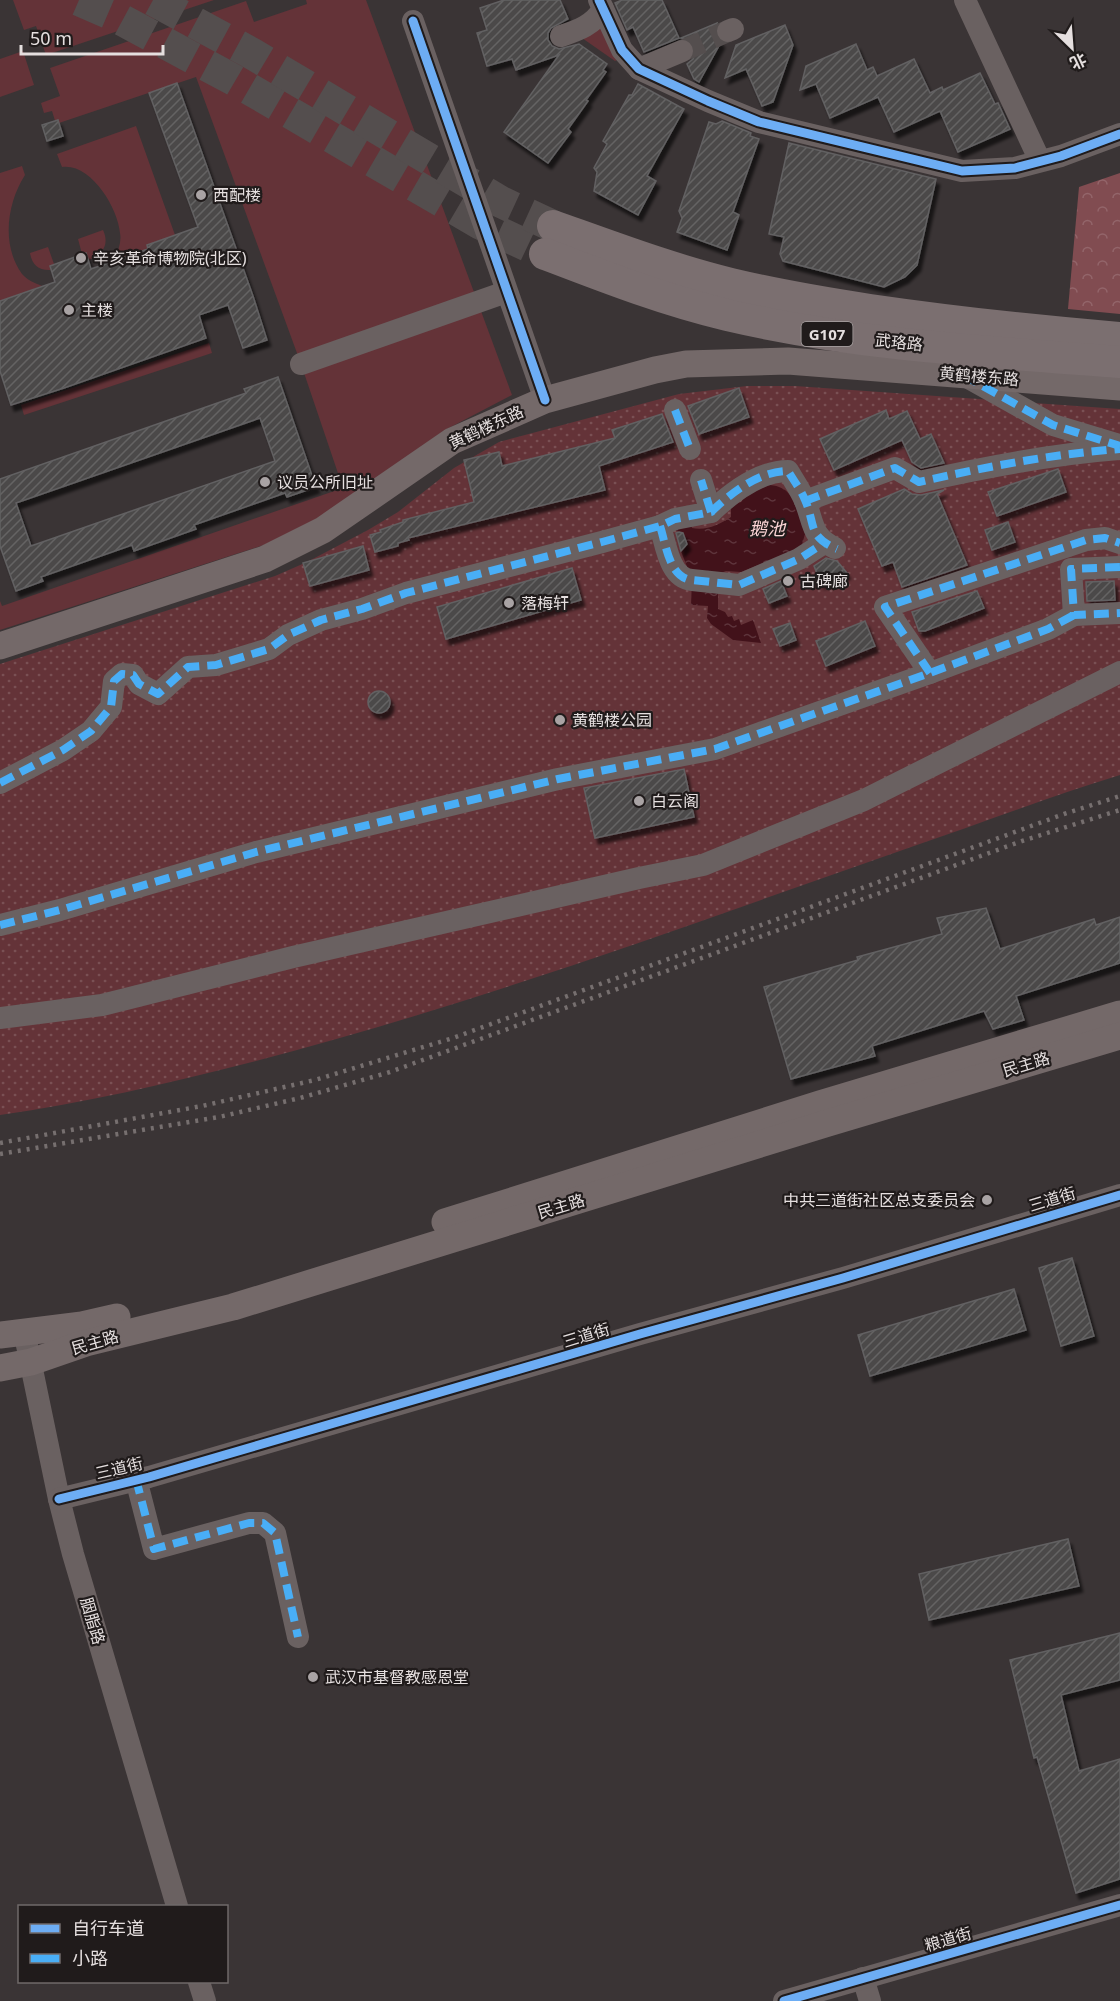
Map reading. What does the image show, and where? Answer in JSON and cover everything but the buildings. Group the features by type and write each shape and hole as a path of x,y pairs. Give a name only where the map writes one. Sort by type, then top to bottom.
{"highway":[{"name":"武珞路","path":"1120,338 923,318 830,304 732,284 651,261 549,240 632,288 726,315 820,333 918,345 1120,362"}],"main road":[{"name":"黄鹤楼东路","path":"0,646 265,559 323,530 452,441 545,400 655,370 686,364 788,361 1120,387"},
{"name":"民主路","path":"12,1333 82,1325 227,1290 820,1104 1120,1014"},
{"name":"民主路","path":"0,1368 31,1362 86,1343 233,1307 828,1123 1120,1036"}],"street":[{"path":"965,0 1040,161"},
{"path":"601,4 622,50 639,69 759,122 962,171 1015,168 1120,134"},
{"path":"561,36 582,29 596,20 601,4"},
{"path":"414,21 545,400"},
{"path":"639,69 682,51"},
{"path":"301,364 506,292"},
{"path":"963,375 1053,425 1120,447"},
{"path":"675,410 690,448"},
{"path":"805,501 895,468 919,482 978,468 1120,447"},
{"path":"0,783 63,750 91,730 111,707 114,681 122,674 133,675 139,684 159,694 188,667 216,665 269,649 288,635 321,620 362,609 406,592 660,526 675,519 711,512 729,494 774,471 788,471 805,501 815,532 830,546 739,585 685,580 675,572 660,526"},
{"path":"701,480 711,512"},
{"path":"930,673 885,607 1086,540 1105,538 1120,543"},
{"path":"1074,615 1071,569 1120,567"},
{"path":"0,925 60,910 256,852 558,779 715,749 1048,629 1074,615 1120,613"},
{"path":"0,1017 102,1005 293,957 702,865 864,800 1120,672"},
{"name":"三道街","path":"59,1499 149,1477 1120,1196"},
{"name":"胭脂路","path":"12,1333 31,1362 59,1499 73,1554 177,1905"},
{"path":"136,1479 154,1549 249,1523 263,1523 275,1533 298,1637"},
{"name":"粮道街","path":"784,2001 1120,1905"},
{"path":"863,1978 870,2001"},
{"path":"200,1983 205,2001"}],"shaded area":[{"path":"13,0 164,0 169,14 46,55 36,26 24,30"},
{"path":"181,0 214,0 184,10"},
{"path":"306,0 366,0 512,395 445,430 309,526 264,545 0,630 0,601 2,606 343,488 301,364 196,77 56,124 52,111 44,113 41,103 60,96 50,68 246,1 254,22 307,4"},
{"path":"601,23 619,59 615,61 582,38"},
{"path":"23,51 34,85 0,97 0,59"},
{"path":"136,126 175,235 147,245 148,249 115,261 120,237 118,223 108,200 93,180 83,172 62,167 57,154"},
{"path":"22,166 25,175 14,198 9,224 11,250 22,274 42,286 0,301 0,173"},
{"path":"103,230 106,240 104,249 89,260 86,253 82,254 78,239"},
{"path":"48,247 54,264 50,266 51,270 37,266 32,261 30,253"},
{"path":"209,343 212,353 24,415 21,405"},
{"name":"黄鹤楼公园","path":"747,386 795,386 1120,409 1120,775 583,962 416,1015 332,1040 186,1078 94,1099 0,1115 0,664 275,576 307,562 398,512 454,468 499,442 679,394"}],"green space":[{"path":"1120,173 1120,314 1068,309 1079,187"}],"water":[{"name":"鹅池","path":"765,485 775,486 789,493 797,507 805,534 801,548 741,572 726,571 718,574 718,609 725,612 728,617 732,616 734,621 739,619 741,625 753,620 761,643 733,640 711,624 707,618 708,606 691,605 692,580 681,551 687,544 683,533 673,530 689,521 692,528 697,529 722,523 731,517 731,506 741,502 746,495"}],"tunnel":[{"path":"79,0 109,13 234,80 479,223 545,254"},
{"path":"153,0 251,53 501,202 553,226"},
{"path":"682,51 728,31"}],"railway":[{"path":"0,1143 202,1106 315,1080 453,1038 1064,814 1120,796"},
{"path":"0,1154 219,1117 300,1098 390,1072 1022,841 1120,810"}],"marked path":[{"path":"963,375 1053,425 1120,446"},
{"path":"675,410 690,449"},
{"path":"805,501 895,468 919,482 1019,462 1120,449"},
{"path":"711,512 746,484 767,475 788,471 803,496 817,534 827,544 837,549"},
{"path":"0,783 63,750 91,731 111,707 114,681 122,674 133,675 139,684 158,694 188,667 216,665 269,649 288,635 321,620 362,609 406,593 602,542 660,526 675,519 711,512 701,480"},
{"path":"660,526 673,567 684,578 739,585 799,559 824,543"},
{"path":"930,673 885,607 1086,540 1105,538 1120,543"},
{"path":"1120,567 1071,569 1074,615 1120,613"},
{"path":"0,925 60,910 256,852 558,779 715,749 1048,629 1074,615"},
{"path":"136,1479 154,1549 249,1523 263,1523 275,1533 298,1637"}],"cycle path":[{"path":"599,0 622,50 639,69 759,122 962,171 1015,168 1061,156 1120,134"},
{"path":"413,21 545,400"},
{"path":"59,1499 149,1477 640,1334 843,1278 1120,1195"},
{"path":"784,2001 1120,1905"}],"place":[{"name":"西配楼","path":"201,195"},
{"name":"辛亥革命博物院(北区)","path":"81,258"},
{"name":"主楼","path":"69,310"},
{"name":"议员公所旧址","path":"265,482"},
{"name":"古碑廊","path":"788,581"},
{"name":"落梅轩","path":"509,603"},
{"name":"黄鹤楼公园","path":"560,720"},
{"name":"白云阁","path":"639,801"},
{"name":"中共三道街社区总支委员会","path":"987,1200"},
{"name":"武汉市基督教感恩堂","path":"313,1677"}]}
